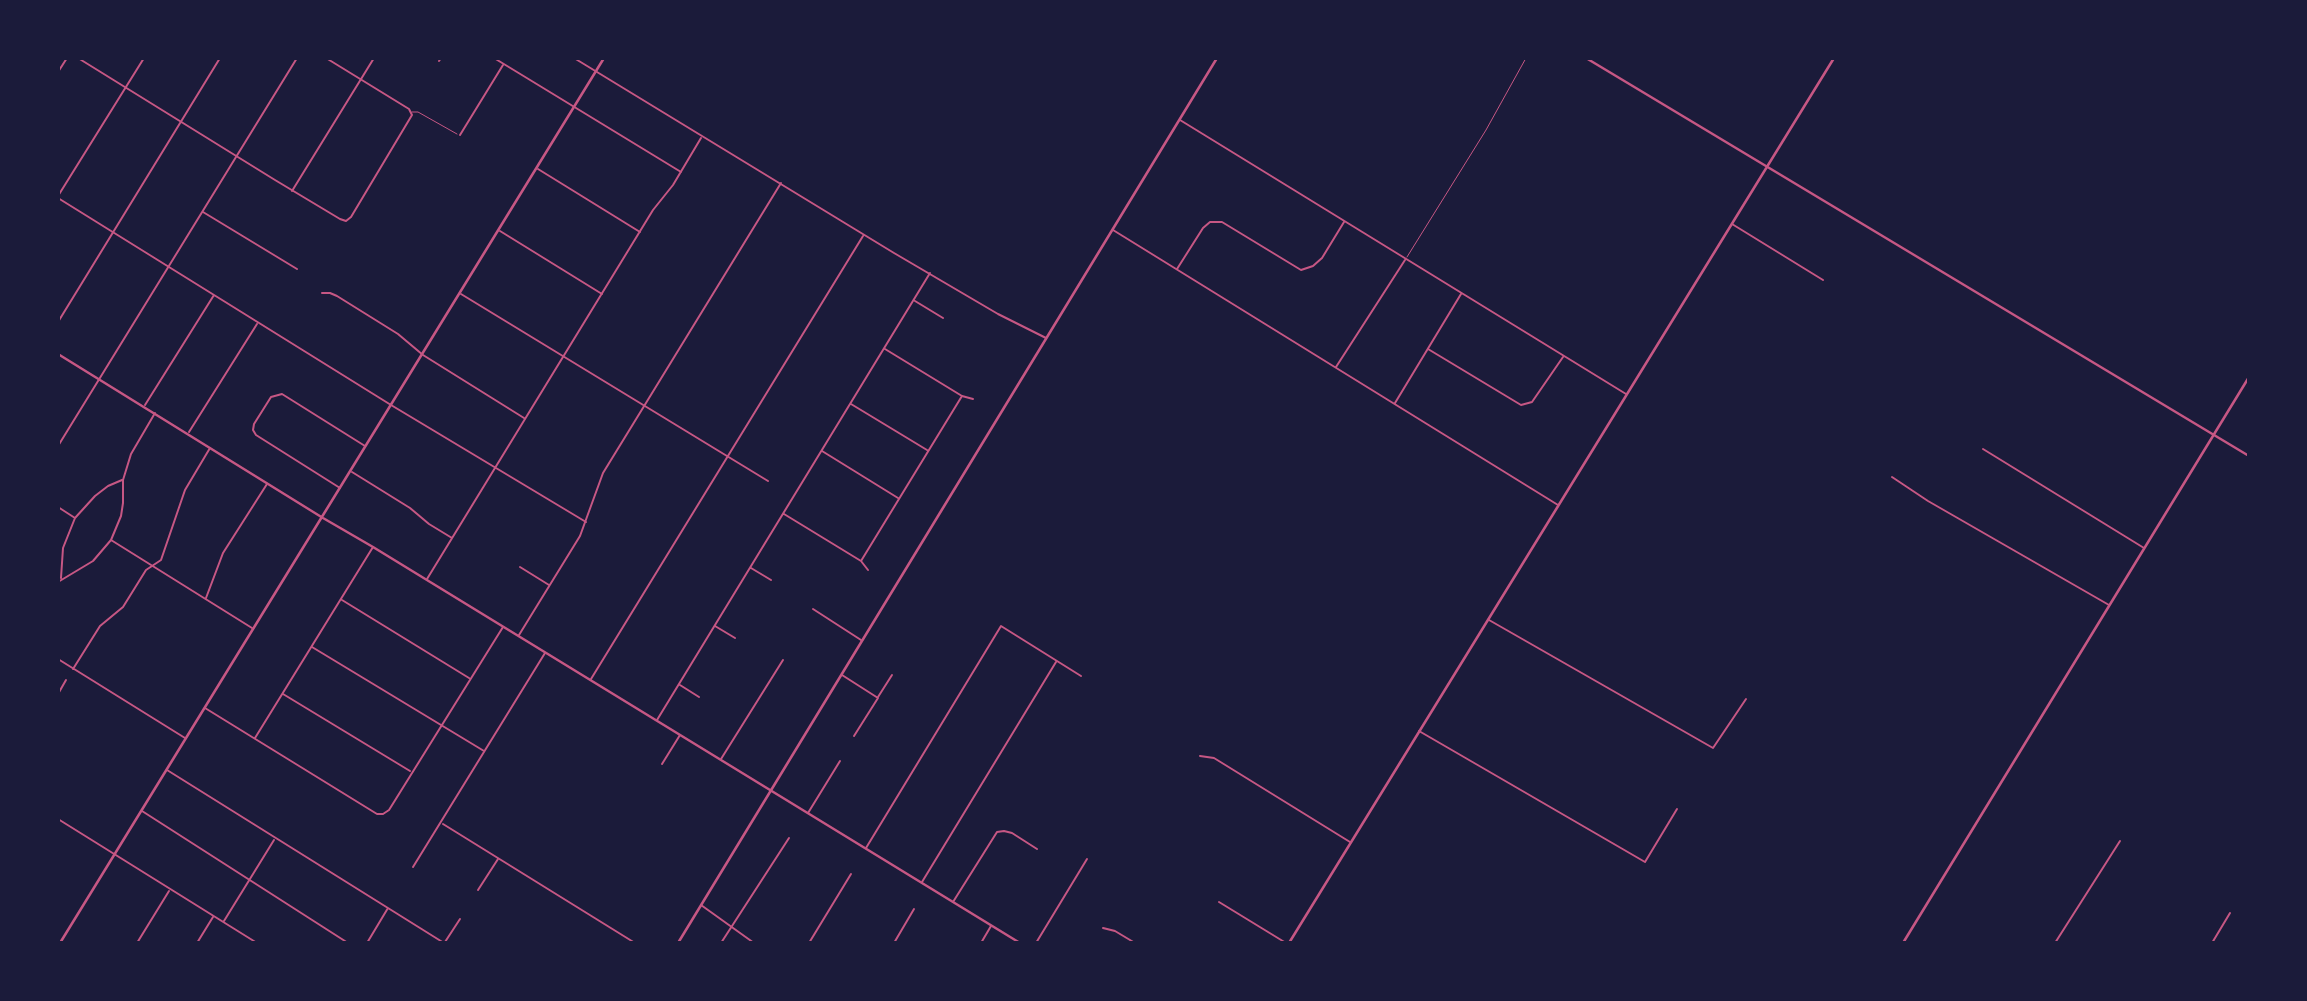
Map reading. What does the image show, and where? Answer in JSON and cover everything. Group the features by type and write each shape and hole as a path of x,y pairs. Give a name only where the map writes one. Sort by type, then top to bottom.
{"street":[{"path":"58,72 67,58"},
{"path":"78,58 292,191 346,220 351,217 410,120 411,111 326,58"},
{"path":"144,58 58,198 391,405 586,522"},
{"path":"58,322 220,58"},
{"path":"58,446 297,58"},
{"path":"292,191 374,58"},
{"path":"494,58 681,172"},
{"path":"574,58 864,235 998,314 1047,338"},
{"path":"60,943 604,58"},
{"path":"678,943 1217,58"},
{"path":"1586,58 2249,456"},
{"path":"1219,902 1287,943 1835,58"},
{"path":"460,135 504,64"},
{"path":"1180,120 1627,395"},
{"path":"426,580 702,136"},
{"path":"537,169 640,232"},
{"path":"519,636 580,537 603,473 781,183"},
{"path":"203,212 297,269"},
{"path":"1177,270 1203,228 1210,222 1222,222 1301,270 1313,266 1322,258 1345,221"},
{"path":"1732,224 1824,280"},
{"path":"499,230 602,294"},
{"path":"1113,230 1559,506"},
{"path":"591,680 864,235"},
{"path":"1335,368 1406,258"},
{"path":"657,720 930,273"},
{"path":"1395,404 1462,292"},
{"path":"322,293 337,296 397,334 423,355 525,418"},
{"path":"461,293 768,481"},
{"path":"145,406 214,295"},
{"path":"914,300 943,318"},
{"path":"188,433 258,323"},
{"path":"884,348 962,396 973,399"},
{"path":"1428,349 1521,405 1532,402 1563,356"},
{"path":"58,354 1020,943"},
{"path":"1903,943 2249,377"},
{"path":"340,488 257,435 253,430 254,424 275,394 282,394 366,446"},
{"path":"861,561 962,396"},
{"path":"850,403 928,451"},
{"path":"59,580 93,561 111,540 121,516 123,480 131,454 155,413"},
{"path":"74,669 100,626 123,607 146,570 161,560 185,490 210,447"},
{"path":"1983,449 2145,548"},
{"path":"821,451 899,499"},
{"path":"351,471 452,538"},
{"path":"1892,477 1928,501 2110,605"},
{"path":"59,580 63,548 75,518 95,496 108,486 123,480"},
{"path":"205,599 223,553 267,484"},
{"path":"58,508 75,518"},
{"path":"783,514 861,561 868,570"},
{"path":"111,540 253,629"},
{"path":"254,738 373,547"},
{"path":"520,567 550,586"},
{"path":"750,567 771,580"},
{"path":"341,599 470,678"},
{"path":"813,609 862,640"},
{"path":"1488,619 1713,748 1746,699"},
{"path":"205,708 377,814 383,814 390,810 504,626"},
{"path":"714,626 735,638"},
{"path":"866,849 1000,626 1081,676"},
{"path":"312,647 484,752"},
{"path":"413,867 545,652"},
{"path":"58,659 185,739"},
{"path":"721,760 783,660"},
{"path":"921,883 1056,661"},
{"path":"841,675 878,698"},
{"path":"854,736 892,675"},
{"path":"58,694 66,680"},
{"path":"679,684 699,697"},
{"path":"282,693 412,772"},
{"path":"1419,731 1645,863 1677,809"},
{"path":"662,764 681,735"},
{"path":"1200,756 1214,758 1351,843"},
{"path":"807,814 840,761"},
{"path":"166,770 444,943 460,919"},
{"path":"141,810 348,943"},
{"path":"58,819 257,943"},
{"path":"441,823 635,943"},
{"path":"953,902 994,835 1000,831 1009,832 1037,849"},
{"path":"223,922 275,838"},
{"path":"721,943 789,838"},
{"path":"2055,943 2120,841"},
{"path":"478,890 499,859"},
{"path":"1036,943 1087,859"},
{"path":"809,943 851,874"},
{"path":"136,943 170,889"},
{"path":"701,905 754,943"},
{"path":"367,943 388,908"},
{"path":"894,943 914,909"},
{"path":"2212,943 2230,913"},
{"path":"197,943 214,916"},
{"path":"981,943 992,926"},
{"path":"1103,928 1115,931 1135,943"}],"lane":[{"path":"1406,258 1486,130 1527,58"},
{"path":"411,111 418,112 460,135"}]}
